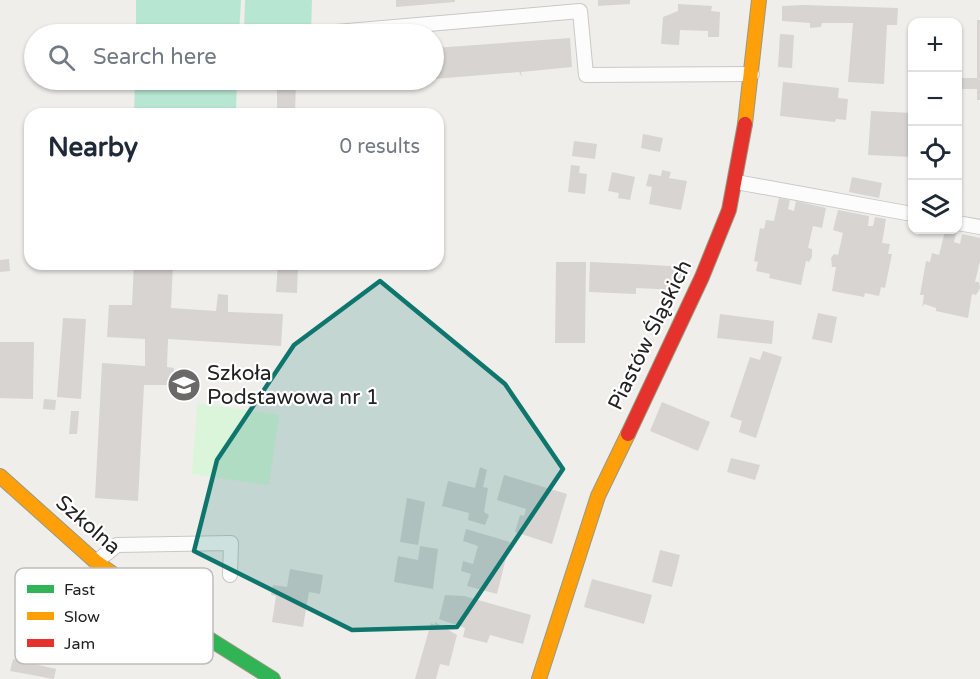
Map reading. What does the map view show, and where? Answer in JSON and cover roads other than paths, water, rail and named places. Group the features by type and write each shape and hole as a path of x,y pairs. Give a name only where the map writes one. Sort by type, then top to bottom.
{"street":[{"name":"Piastów Śląskich","path":"539,679 598,496 702,277 729,210 736,182 752,74 759,0"},
{"name":"Szkolna","path":"0,476 105,568"},
{"name":"Szkolna","path":"213,644 273,679"}],"lane":[{"path":"429,24 580,11 586,75 752,74"},
{"path":"736,182 908,213"},
{"path":"962,224 980,227"},
{"path":"96,562 117,544 231,543 230,575"}],"place":[{"name":"Szkoła Podstawowa nr 1","path":"184,385"}]}
